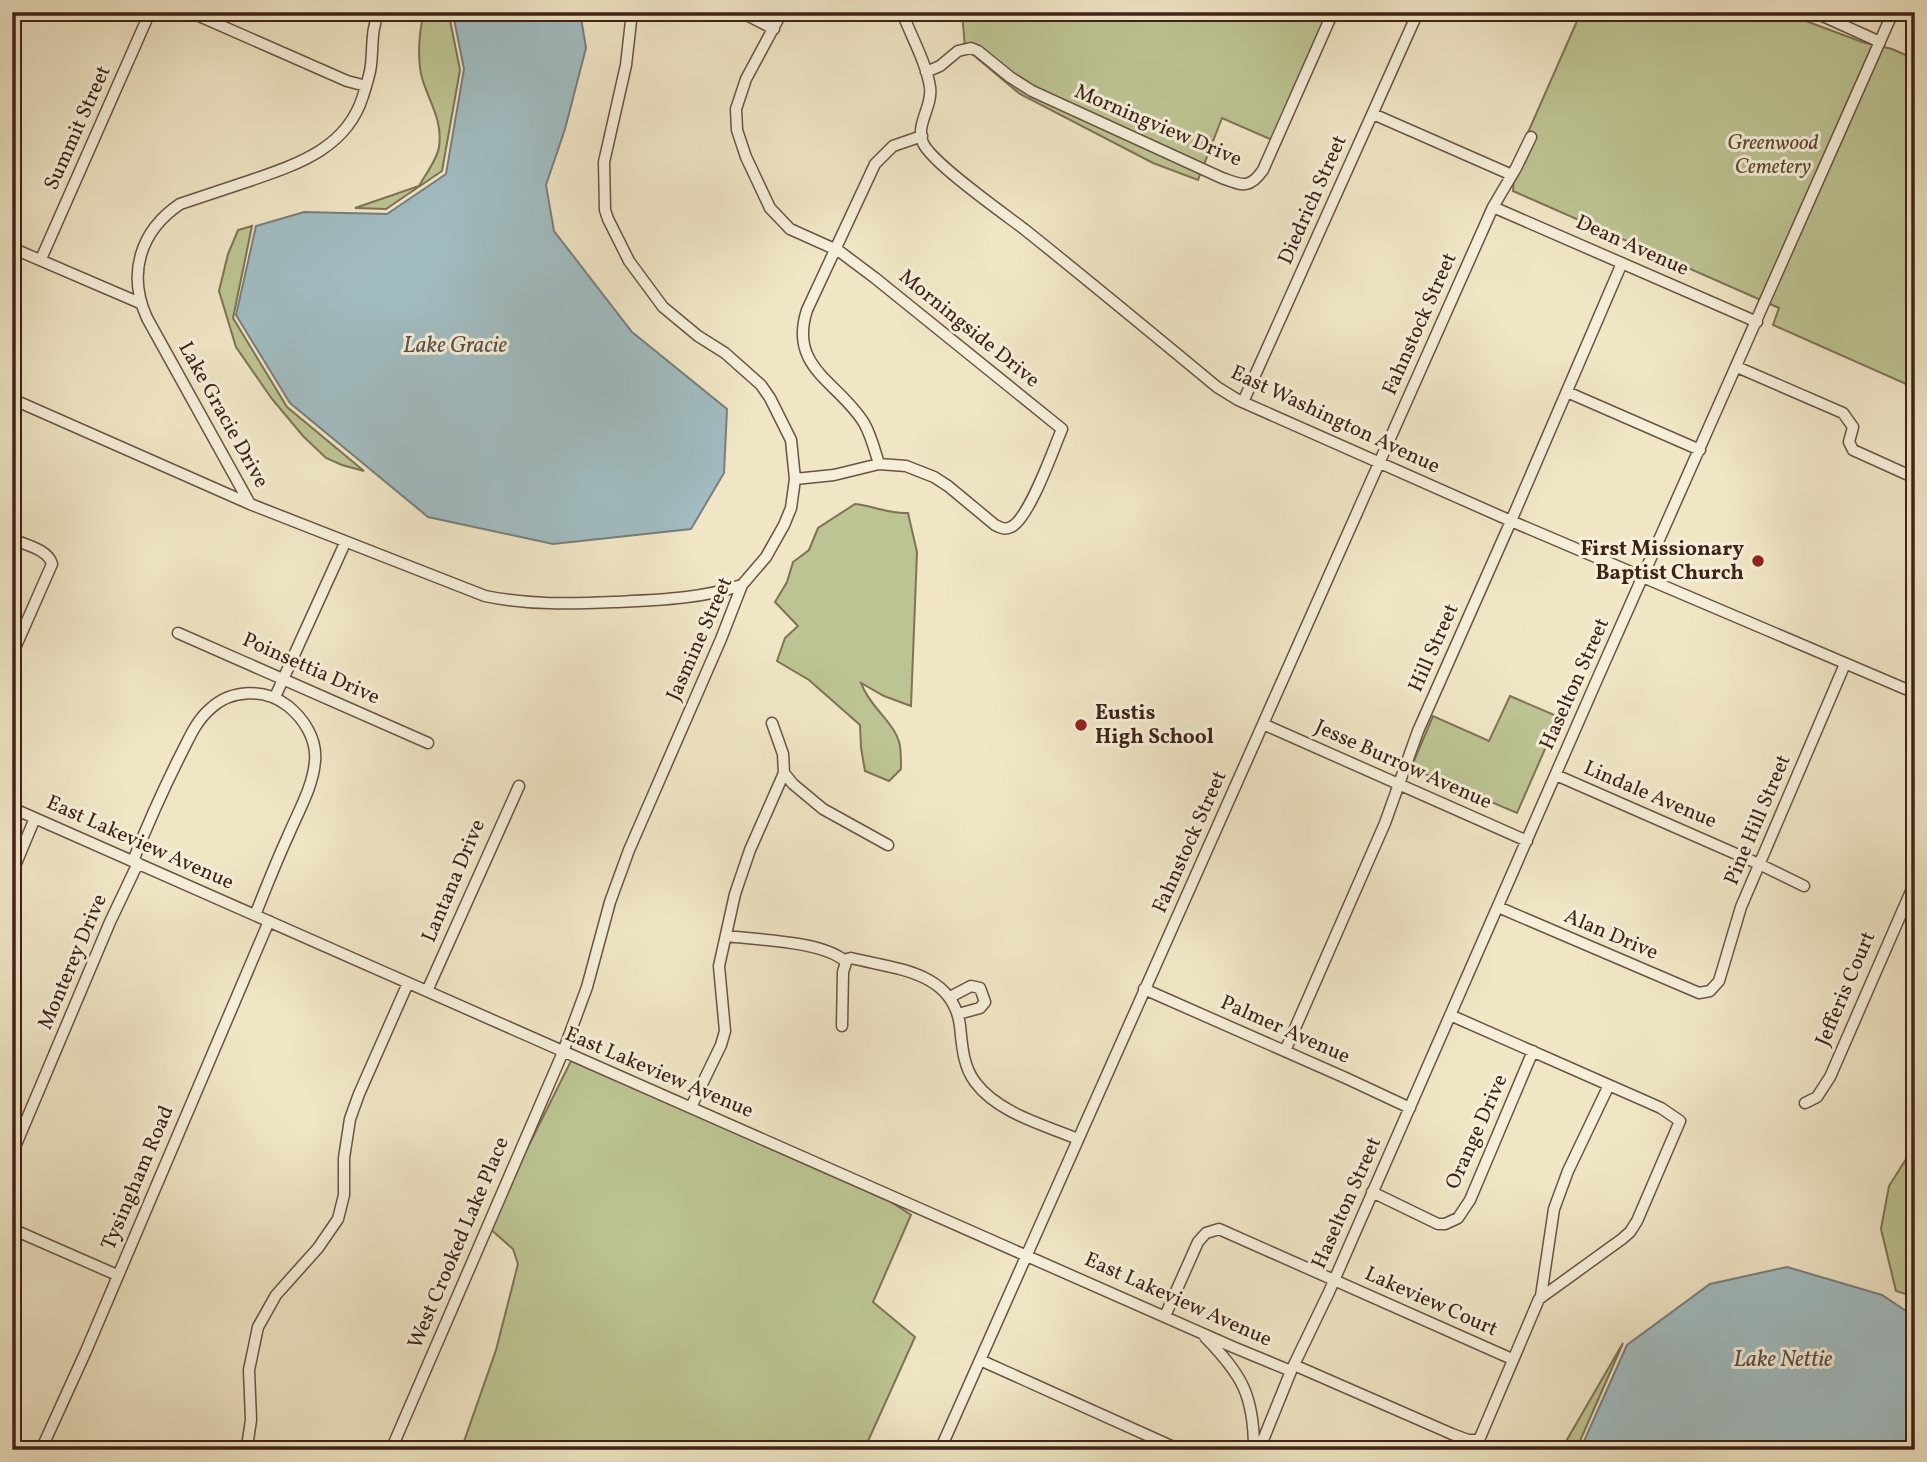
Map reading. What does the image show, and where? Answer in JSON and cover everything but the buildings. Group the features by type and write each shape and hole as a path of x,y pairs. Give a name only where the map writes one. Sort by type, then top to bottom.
{"street":[{"name":"Summit Street","path":"41,259 150,12"},
{"path":"190,12 347,81 366,86"},
{"name":"Lake Gracie Drive","path":"379,12 373,32 371,66 366,86 350,123 321,152 293,166 180,204 152,231 139,262 136,286 140,303 250,504 485,596 504,600 572,603 686,599 742,585"},
{"path":"632,12 626,65 604,162 605,210 608,219 629,261 663,307 698,336 725,353 761,385 791,440 795,480 835,475 879,464 864,423 814,366 802,345 801,333 807,310 875,164 893,146 922,136 920,126 930,97 926,72 902,12"},
{"path":"741,12 774,29"},
{"path":"782,12 739,97 737,130 762,194 777,218 798,234 836,249"},
{"name":"Morningview Drive","path":"926,72 940,66 958,51 971,48 1010,77 1055,102 1222,178 1245,184 1256,180 1263,170 1333,12"},
{"name":"Diedrich Street","path":"1243,402 1418,12"},
{"path":"1814,12 1880,42"},
{"name":"Haselton Street","path":"1256,1450 1334,1281 1893,12"},
{"path":"1373,114 1512,175"},
{"name":"East Washington Avenue","path":"922,136 927,148 957,177 1217,387 1243,402 1511,522 1915,693"},
{"name":"Fahnstock Street","path":"940,1450 1493,207 1531,138"},
{"name":"Dean Avenue","path":"1493,207 1757,322"},
{"path":"12,248 140,303"},
{"name":"Morningside Drive","path":"836,249 1062,429 1027,509 1014,526 1007,528 995,525 934,477 906,466 879,464"},
{"name":"Hill Street","path":"1285,1051 1400,783 1418,731 1622,263"},
{"path":"1737,367 1843,413 1853,427 1849,442 1853,450 1865,458 1915,478"},
{"path":"1567,392 1700,450"},
{"path":"12,399 250,504"},
{"name":"Jasmine Street","path":"563,1052 587,987 610,902 629,850 742,585 766,557 784,526 795,480"},
{"path":"12,539 46,554 51,559 52,567 14,648"},
{"path":"255,915 308,791 315,761 315,750 307,728 299,716 275,697 345,543"},
{"name":"Poinsettia Drive","path":"178,633 428,743"},
{"name":"Pine Hill Street","path":"1710,991 1718,981 1733,930 1759,864 1845,664"},
{"name":"Monterey Drive","path":"12,1154 173,770 200,719 210,708 230,697 254,693 275,697"},
{"path":"691,1107 725,1031 719,966 735,894 750,850 784,773 783,754 772,723"},
{"name":"Jesse Burrow Avenue","path":"1264,724 1527,841"},
{"path":"784,773 805,796 823,809 888,845"},
{"name":"Lindale Avenue","path":"1556,775 1804,886"},
{"name":"Lantana Drive","path":"427,991 519,786"},
{"name":"East Lakeview Avenue","path":"12,808 1200,1332 1468,1440 1479,1440 1512,1359"},
{"path":"12,873 34,818"},
{"name":"Jefferis Court","path":"1805,1102 1817,1097 1830,1077 1915,882"},
{"name":"Alan Drive","path":"1497,907 1641,970 1699,992 1710,991"},
{"name":"Tysingham Road","path":"41,1450 269,921"},
{"path":"727,936 831,951 845,961"},
{"path":"845,961 851,957 917,974 931,981 950,997 958,1014 966,1064 984,1093 1008,1109 1078,1139"},
{"path":"842,1026 845,961"},
{"path":"248,1440 251,1420 249,1370 258,1326 276,1295 323,1241 338,1219 344,1195 344,1158 350,1119 408,983"},
{"path":"950,997 971,986 981,988 984,993 985,1002 980,1008 958,1014"},
{"name":"Palmer Avenue","path":"1144,989 1410,1108"},
{"path":"1450,1015 1661,1108 1680,1121 1630,1232 1541,1296"},
{"name":"Orange Drive","path":"1372,1192 1438,1223 1453,1222 1458,1218 1470,1200 1533,1051"},
{"name":"West Crooked Lake Place","path":"391,1450 563,1052"},
{"path":"1512,1359 1541,1296 1554,1209 1609,1085"},
{"path":"12,1229 117,1275"},
{"name":"Lakeview Court","path":"1165,1316 1198,1242 1212,1230 1224,1230 1512,1359"},
{"path":"1200,1332 1229,1362 1243,1385 1252,1415 1256,1450"},
{"path":"980,1360 1180,1450"}],"green space":[{"path":"424,12 453,12 450,20 460,70 442,171 386,209 355,208 419,186 438,152 439,128 419,62"},
{"path":"962,12 1336,12 1277,142 1222,118 1198,180 1153,163 1020,94 965,48"},
{"name":"Greenwood Cemetery","path":"1581,12 1782,12 1915,59 1915,388 1773,325 1779,308 1513,191 1515,162"},
{"path":"252,226 233,318 287,407 364,471 326,458 303,436 272,399 236,347 219,291 228,254 238,230"},
{"path":"855,504 908,513 917,552 911,706 884,696 861,683 898,738 901,769 889,781 865,771 860,725 809,680 777,661 785,638 798,626 775,602 787,582 793,562 809,550 818,528"},
{"path":"1510,696 1559,717 1517,813 1411,768 1433,716 1489,741"},
{"path":"571,1061 888,1200 911,1215 873,1302 915,1337 864,1450 461,1450 496,1350 518,1264 513,1249 488,1227"},
{"path":"1915,1145 1915,1297 1896,1291 1881,1229 1889,1186"},
{"path":"1623,1343 1576,1450 1561,1450"}],"water":[{"name":"Lake Gracie","path":"457,12 580,12 586,48 565,129 546,185 554,231 632,332 727,409 724,473 691,529 553,544 428,517 290,403 236,315 256,226 304,212 387,214 446,174 464,69 454,19"},
{"name":"Lake Nettie","path":"1787,1267 1882,1295 1915,1317 1915,1450 1580,1450 1627,1345 1710,1284"}],"place":[{"name":"First Missionary Baptist Church","path":"1758,561"},
{"name":"Eustis High School","path":"1081,725"}]}
